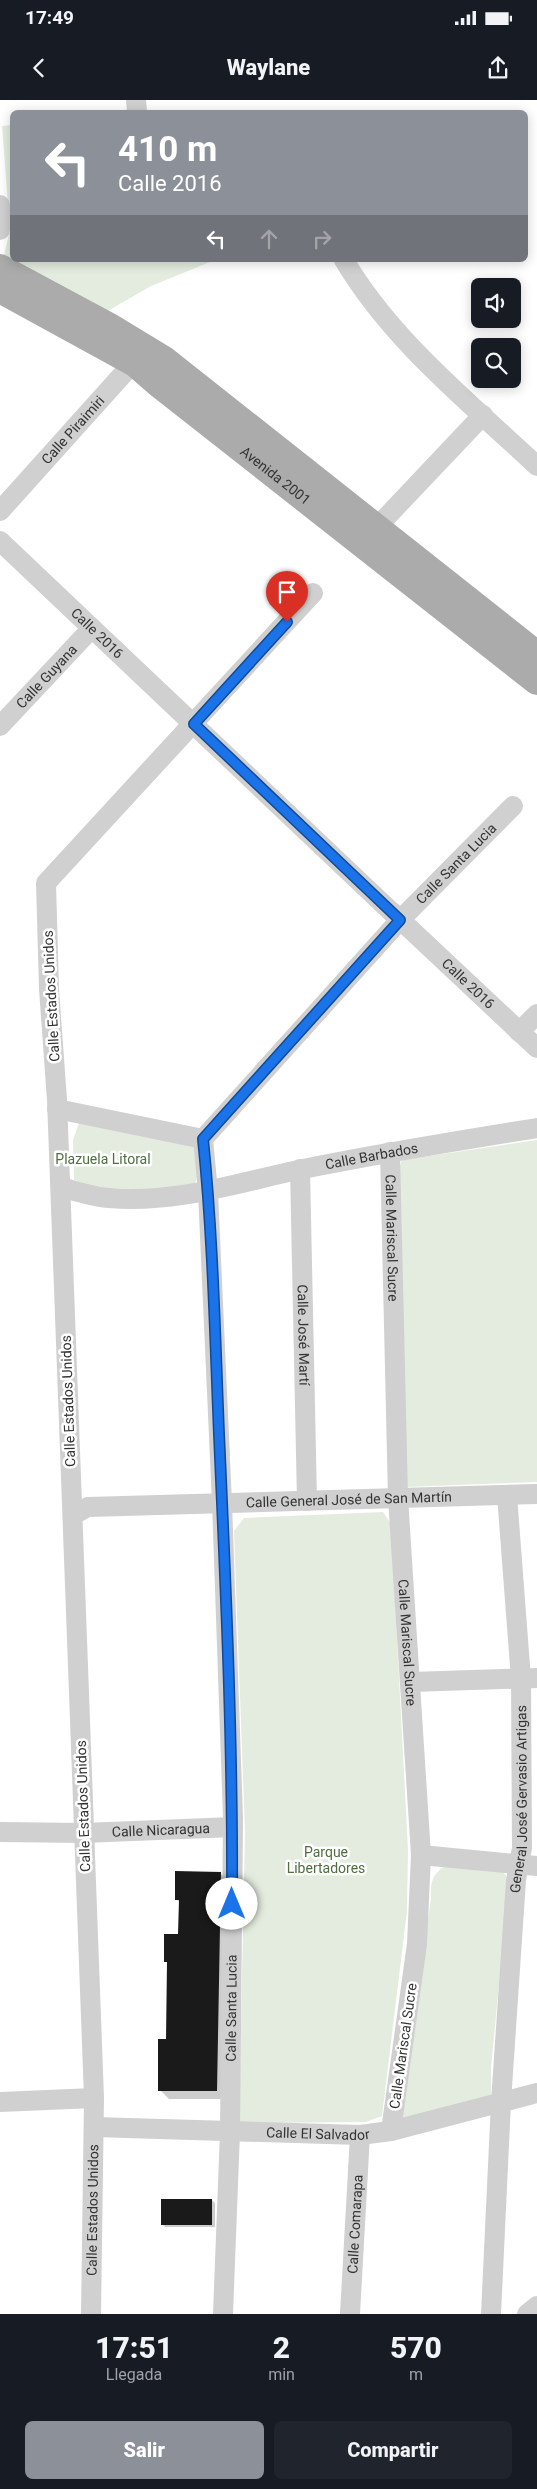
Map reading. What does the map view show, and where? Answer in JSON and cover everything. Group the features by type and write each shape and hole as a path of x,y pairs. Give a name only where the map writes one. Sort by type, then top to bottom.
{"main road":[{"name":"Avenida 2001","path":"0,268 231,411 537,654"},
{"name":"Avenida 2001","path":"0,289 140,356 158,383 537,681"}],"street":[{"path":"0,205 0,230"},
{"path":"345,262 388,322 427,363 537,466"},
{"name":"Calle Piraimiri","path":"0,512 140,356"},
{"path":"376,528 483,415"},
{"name":"Calle 2016","path":"0,541 537,1048"},
{"name":"Calle Estados Unidos","path":"92,2314 94,2098 58,1109 49,989 46,883 314,593"},
{"name":"Calle Guyana","path":"0,726 92,628"},
{"name":"Calle Santa Lucia","path":"223,2314 230,2132 232,1827 222,1503 208,1192 203,1139 400,920 513,806"},
{"path":"519,1032 537,1014"},
{"path":"58,1109 203,1139"},
{"name":"Calle Barbados","path":"60,1187 107,1198 166,1198 208,1192 300,1169 390,1152 537,1128"},
{"name":"Calle Mariscal Sucre","path":"390,1152 398,1498 411,1682 420,1855 417,1944 391,2131"},
{"name":"Calle José Martí","path":"300,1169 307,1501"},
{"name":"Calle General José de San Martín","path":"73,1515 88,1507 537,1494"},
{"name":"General José Gervasio Artigas","path":"491,2314 501,2102 516,1880 528,1865 522,1848 529,1678 507,1495"},
{"path":"411,1682 529,1678"},
{"name":"Calle Nicaragua","path":"0,1832 84,1833 232,1827"},
{"path":"420,1855 528,1865"},
{"name":"Calle El Salvador","path":"94,2127 360,2135 391,2131 537,2093"},
{"path":"0,2102 94,2098"},
{"name":"Calle Comarapa","path":"350,2314 360,2135"},
{"path":"528,2314 537,2306"}],"green space":[{"path":"10,125 10,231 2,126"},
{"path":"10,231 10,262 210,262 151,286 104,313 3,259"},
{"name":"Plazuela Litoral","path":"79,1123 193,1146 197,1156 198,1167 197,1178 193,1188 174,1190 92,1188 74,1180 73,1140"},
{"path":"537,1140 537,1482 406,1487 398,1172 402,1160"},
{"name":"Parque Libertadores","path":"383,1512 391,1524 408,1850 407,1911 382,2116 366,2122 239,2123 245,1833 234,1531 244,1518"},
{"path":"448,1864 500,1870 506,1875 505,1921 491,2068 491,2094 485,2102 405,2122 398,2113 405,2085 431,1887 436,1874"}],"building":[{"path":"175,1871 221,1872 217,2091 158,2091 158,2039 166,2039 167,1962 164,1962 164,1934 178,1934 179,1900 175,1900"},
{"path":"161,2199 212,2199 212,2225 161,2225"}],"route":[{"path":"232,1904 233,1818 222,1503 208,1192 203,1139 216,1122 400,920 194,724 287,622"}]}
